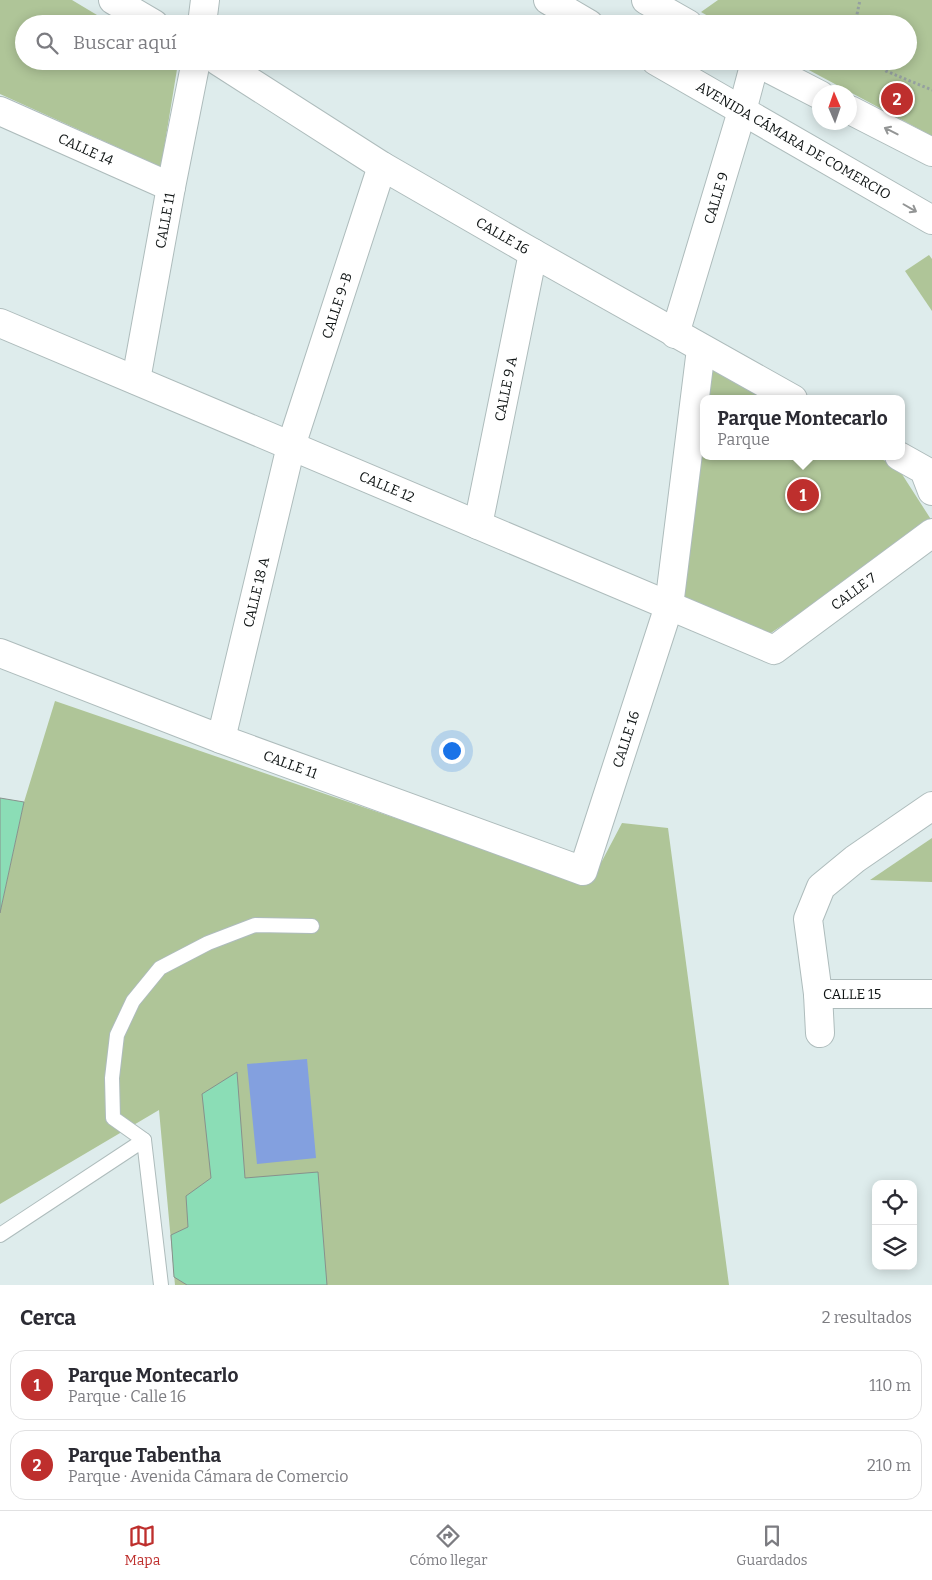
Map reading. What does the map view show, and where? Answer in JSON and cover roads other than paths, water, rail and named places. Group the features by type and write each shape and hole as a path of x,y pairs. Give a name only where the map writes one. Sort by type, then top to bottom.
{"street":[{"path":"113,0 139,15"},
{"path":"204,15 206,0"},
{"path":"548,0 574,15"},
{"path":"646,0 672,15"},
{"name":"CALLE 11","path":"136,380 194,70"},
{"name":"CALLE 16","path":"232,70 382,166 701,349 786,395"},
{"name":"AVENIDA CÁMARA DE COMERCIO","path":"671,70 932,220"},
{"name":"CALLE 9","path":"675,334 742,111 752,70"},
{"path":"771,70 812,91"},
{"name":"CALLE 14","path":"0,111 171,187"},
{"path":"857,114 932,152"},
{"name":"CALLE 9-B","path":"291,446 382,166"},
{"name":"CALLE 9 A","path":"478,525 533,253"},
{"name":"CALLE 12","path":"0,323 774,650"},
{"path":"670,606 701,349"},
{"name":"CALLE 18 A","path":"220,739 291,446"},
{"path":"905,460 924,470 932,491"},
{"name":"CALLE 7","path":"774,650 932,533"},
{"name":"CALLE 16","path":"583,871 670,606"},
{"name":"CALLE 11","path":"0,653 220,739 583,871"},
{"name":"CALLE 15","path":"932,806 855,859 821,888 808,919 818,994 932,994"},
{"path":"818,994 820,1034"}],"lane":[{"path":"161,1285 144,1140 113,1118 112,1078 117,1035 133,1001 160,968 208,943 255,924 312,926"},
{"path":"0,1235 144,1140"}],"water":[{"path":"307,1059 316,1158 257,1164 247,1064"}],"place":[{"name":"Parque Tabentha","path":"897,99"},
{"name":"Parque Montecarlo","path":"803,495"}]}
